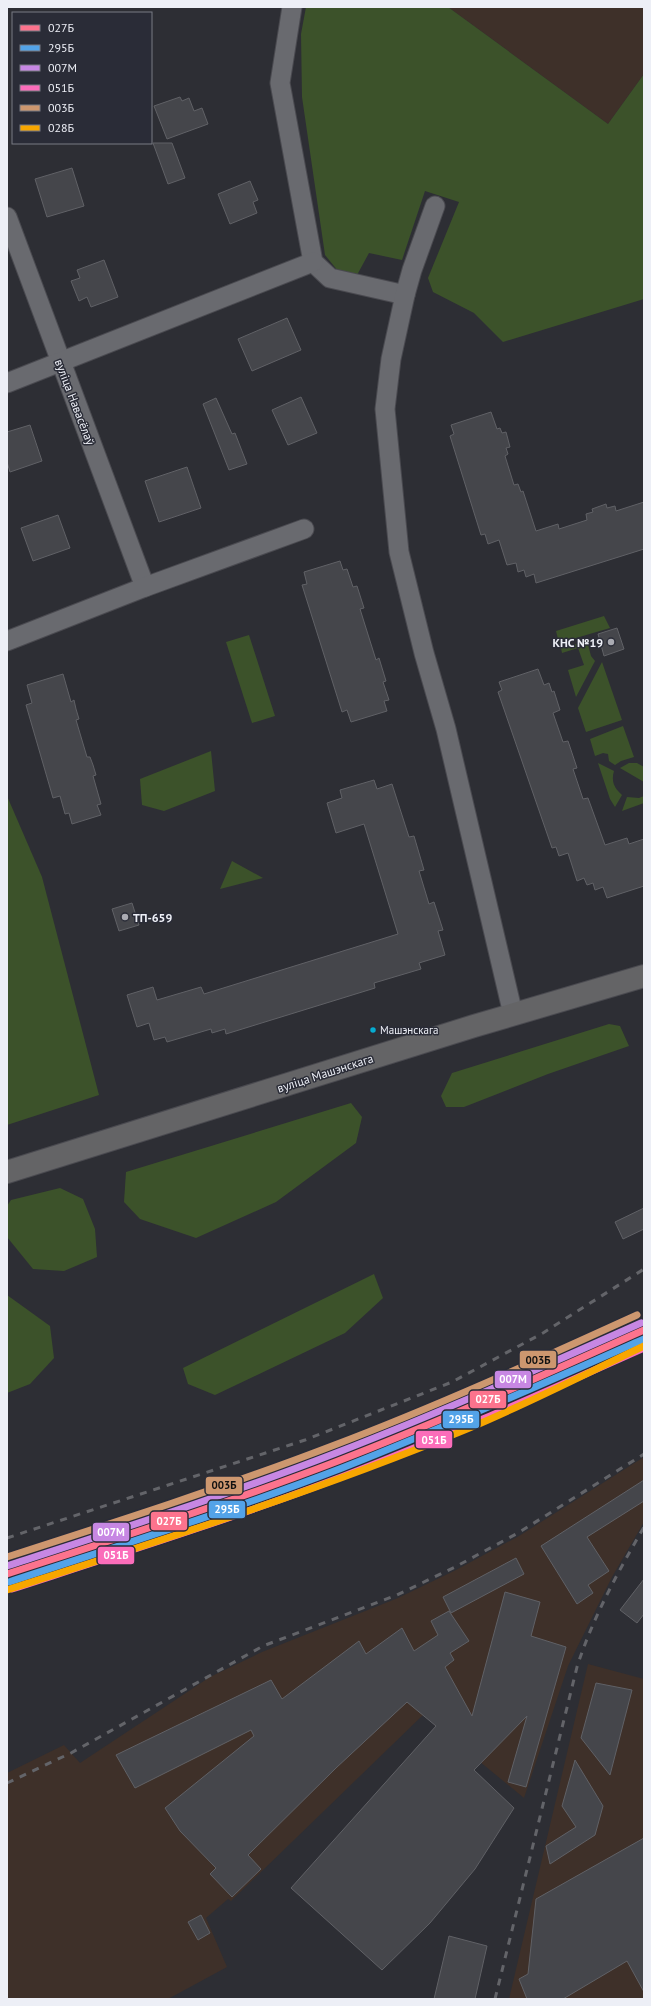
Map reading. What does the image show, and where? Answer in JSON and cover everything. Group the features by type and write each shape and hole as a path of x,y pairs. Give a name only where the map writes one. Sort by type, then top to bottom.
{"main road":[{"name":"вуліца Машэнскага","path":"7,1172 513,1014 644,976"}],"street":[{"path":"292,7 280,83 312,262 330,278 405,296"},
{"path":"435,206 412,270 405,296 392,359 385,409 399,552 424,653 446,729 513,1014"},
{"name":"вуліца Навасёлаў","path":"7,216 60,363 145,587"},
{"path":"7,384 312,262"},
{"path":"7,641 145,587 304,529"}],"shaded area":[{"path":"448,7 644,7 644,74 608,124"},
{"path":"644,1457 644,1522 612,1577 568,1666 524,1798 423,1715 231,1901 228,1899 206,1918 227,1967 168,1999 7,1999 7,1773 64,1745 80,1763 210,1677 262,1652 398,1598 456,1570 519,1536"},
{"path":"588,1664 644,1679 644,1999 509,1999"}],"green space":[{"path":"306,7 448,7 608,124 644,74 644,299 503,342 474,313 433,292 428,278 459,202 425,191 402,260 369,253 357,275 338,271 325,255 302,97 301,34"},
{"path":"604,616 610,628 559,643 556,631"},
{"path":"249,635 275,716 252,723 226,642"},
{"path":"587,641 591,656 595,661 576,697 568,670 584,665 578,648 562,653 561,648"},
{"path":"602,662 622,720 586,732 578,708"},
{"path":"623,726 634,757 621,761 615,765 609,761 608,754 603,753 595,756 590,739"},
{"path":"211,751 215,791 164,811 142,805 140,779"},
{"path":"598,763 614,771 614,784 622,795 615,807 610,799"},
{"path":"629,763 637,763 644,767 644,782 620,768"},
{"path":"7,796 42,877 99,1095 7,1125"},
{"path":"644,796 644,803 622,811 627,797 639,798"},
{"path":"232,861 263,878 220,889"},
{"path":"609,1024 620,1026 629,1046 548,1074 464,1107 446,1107 441,1096 452,1073"},
{"path":"351,1103 362,1117 356,1143 276,1202 196,1238 140,1219 124,1202 126,1172"},
{"path":"60,1188 83,1199 95,1229 97,1257 64,1271 33,1269 7,1237 7,1206 11,1200"},
{"path":"374,1274 383,1298 345,1333 215,1395 188,1384 183,1368"},
{"path":"7,1295 50,1326 54,1358 30,1384 7,1393"}],"building":[{"path":"180,97 182,101 189,98 194,111 202,108 208,124 167,139 154,106"},
{"path":"153,143 172,143 185,178 168,184"},
{"path":"72,168 84,206 47,217 35,179"},
{"path":"250,181 258,200 253,202 257,213 230,224 218,194"},
{"path":"104,260 118,297 91,307 87,297 79,301 71,281 80,278 77,270"},
{"path":"287,318 301,350 252,371 238,339"},
{"path":"301,397 317,433 288,445 272,410"},
{"path":"216,398 232,434 235,433 247,464 229,470 203,404"},
{"path":"491,412 497,429 500,428 502,433 506,432 510,447 506,448 508,454 505,456 514,485 518,484 521,492 523,491 536,531 558,524 559,529 587,520 586,514 593,512 592,509 606,504 607,508 615,506 616,511 644,502 644,549 536,583 534,574 526,577 524,570 518,572 516,563 507,565 499,540 488,544 485,534 481,535 450,436 454,434 451,425"},
{"path":"30,425 42,461 10,472 7,462 7,432"},
{"path":"187,467 201,508 159,522 145,481"},
{"path":"58,515 70,548 33,561 21,528"},
{"path":"340,561 343,570 347,569 353,587 357,586 364,608 360,609 376,660 379,658 386,681 383,682 389,700 384,701 387,711 351,722 347,710 342,712 302,585 307,584 304,572"},
{"name":"КНС №19","path":"617,628 624,649 604,656 598,634"},
{"path":"538,669 544,685 549,683 552,692 554,691 560,710 553,713 563,742 568,741 577,768 573,769 583,799 588,798 605,845 627,838 629,844 644,839 644,886 607,898 603,887 595,890 593,883 587,885 584,878 577,881 568,853 559,856 556,847 552,848 498,692 502,690 499,682"},
{"path":"63,674 71,702 74,700 79,719 76,720 87,757 90,757 96,775 93,776 101,804 97,805 101,815 72,824 69,813 65,814 60,796 53,798 26,705 32,703 27,685"},
{"path":"374,780 377,789 392,784 409,837 414,836 424,870 419,871 429,904 434,902 443,930 438,931 445,955 419,963 421,969 374,983 375,988 226,1034 225,1029 212,1033 211,1029 167,1042 165,1037 154,1040 149,1023 137,1027 127,995 153,987 157,1000 201,987 204,994 398,934 364,824 336,833 327,803 342,798 340,790"},
{"name":"ТП-659","path":"132,903 139,925 119,931 112,909"},
{"path":"644,1208 644,1229 623,1239 615,1222"},
{"path":"644,1480 644,1501 587,1537 609,1571 588,1585 593,1593 577,1604 541,1546"},
{"path":"516,1558 524,1574 451,1613 443,1597"},
{"path":"644,1579 644,1614 637,1623 620,1610"},
{"path":"505,1592 540,1602 531,1636 566,1647 526,1787 508,1782 527,1716 474,1770 514,1808 475,1869 430,1923 382,1970 291,1888 436,1726 407,1702 336,1768 248,1855 261,1869 232,1897 210,1874 216,1868 180,1831 165,1808 254,1736 251,1730 135,1788 116,1755 271,1680 282,1699 359,1641 366,1654 402,1628 414,1651 438,1635 431,1621 449,1611 469,1641 450,1653 454,1660 445,1667 472,1716"},
{"path":"596,1683 632,1690 610,1775 581,1738"},
{"path":"575,1760 603,1806 595,1835 550,1864 546,1846 576,1827 562,1806"},
{"path":"644,1838 644,1992 627,1961 563,1999 527,1999 519,1979 528,1974 536,1899"},
{"path":"201,1915 210,1933 198,1940 188,1922"},
{"path":"449,1936 487,1946 475,1999 434,1999"}],"railway":[{"path":"7,1538 305,1440 452,1382 543,1333 644,1269"},
{"path":"7,1783 71,1753 263,1646 397,1595 455,1567 518,1533 644,1454"},
{"path":"495,1999 577,1667 583,1648 598,1613 644,1527"}],"transit line":[{"name":"003Б","path":"7,1557 211,1490 332,1446 447,1400 637,1315"},
{"name":"007М","path":"7,1566 213,1498 336,1453 451,1406 641,1323"},
{"name":"027Б","path":"7,1574 215,1506 338,1461 454,1414 644,1330"},
{"name":"295Б","path":"9,1582 218,1513 342,1468 531,1389 644,1339"},
{"name":"028Б","path":"7,1590 239,1514 411,1452 467,1429 556,1389 644,1346"},
{"name":"051Б","path":"12,1589 220,1521 344,1476 457,1430 644,1348"}],"place":[{"name":"КНС №19","path":"611,642"},
{"name":"ТП-659","path":"125,917"},
{"name":"Машэнскага","path":"373,1030"}]}
